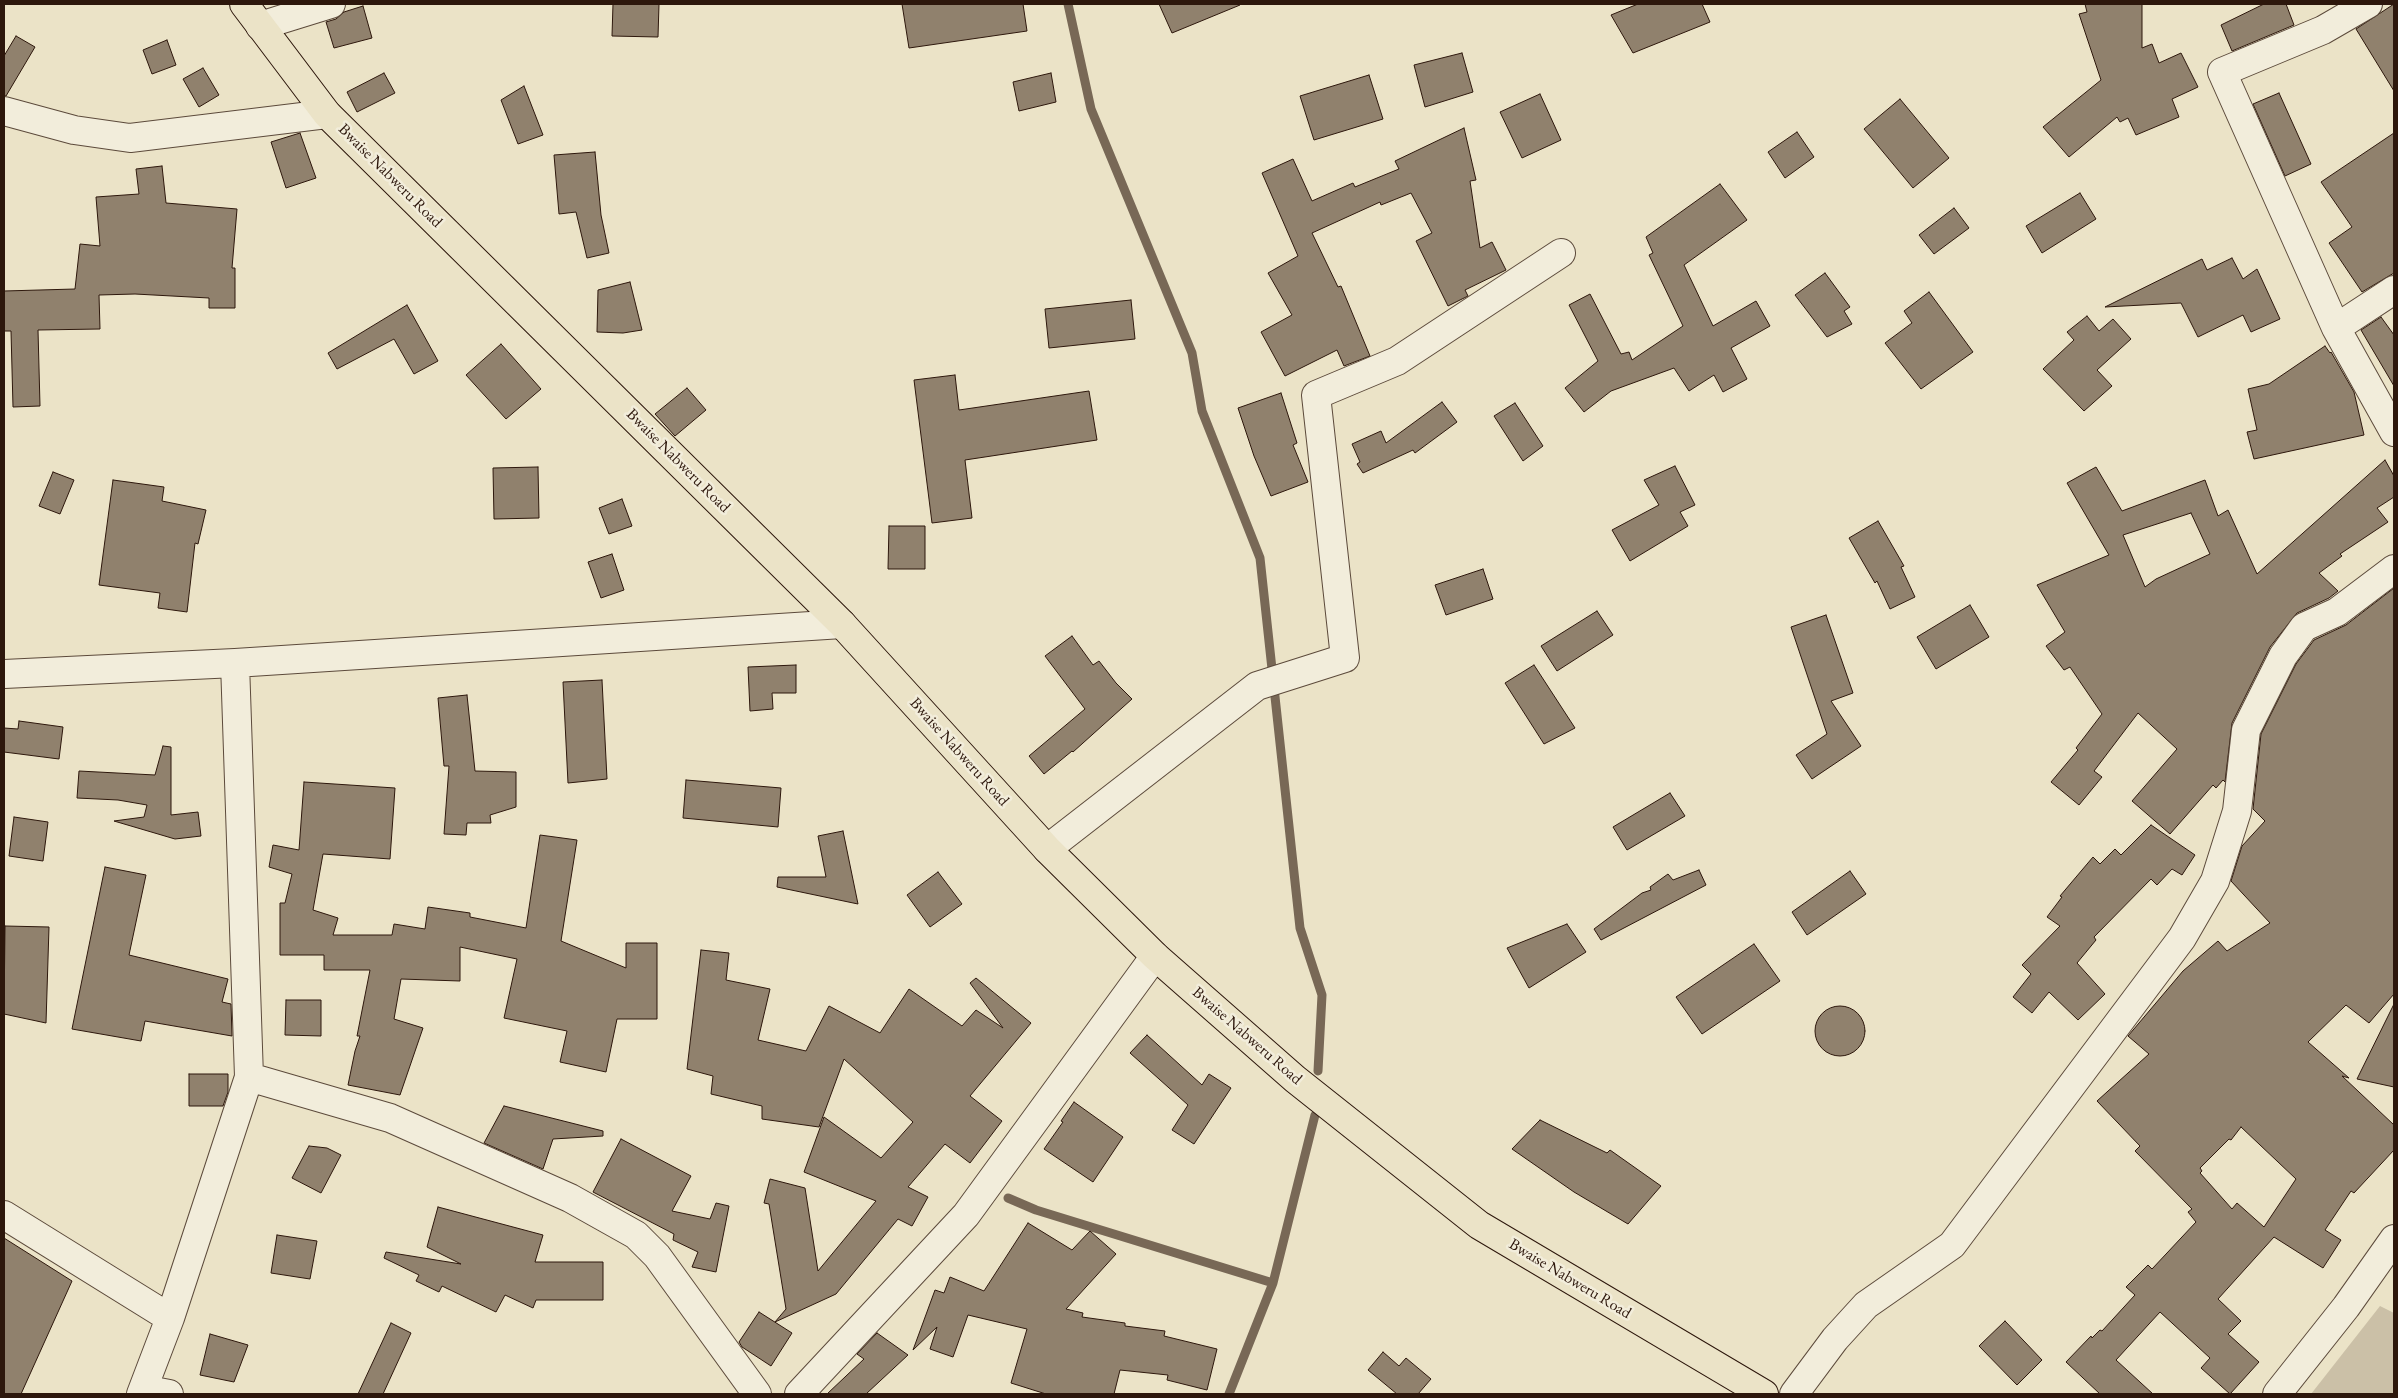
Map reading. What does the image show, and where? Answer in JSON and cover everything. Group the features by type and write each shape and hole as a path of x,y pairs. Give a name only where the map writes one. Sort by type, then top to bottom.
{"main road":[{"name":"Bwaise Nabweru Road","path":"244,4 327,114 842,624 1047,849 1155,956 1295,1080 1479,1225 1764,1394"}],"street":[{"path":"260,26 331,4"},
{"path":"2368,4 2323,30 2222,72 2336,328 2394,432"},
{"path":"4,111 74,130 130,138 327,114"},
{"path":"1047,849 1257,686 1345,658 1316,395 1397,361 1561,252"},
{"path":"2336,328 2394,290"},
{"path":"1794,1394 1835,1339 1866,1305 1952,1245 2182,938 2215,880 2237,811 2246,730 2283,656 2304,626 2337,612 2394,569"},
{"path":"4,674 234,663 842,624"},
{"path":"169,1394 142,1391 170,1318 249,1077 234,663"},
{"path":"799,1394 966,1214 1155,956"},
{"path":"249,1077 390,1118 570,1198 636,1234 657,1256 757,1394"},
{"path":"4,1214 170,1318"},
{"path":"2277,1394 2346,1307 2394,1239"}],"shaded area":[{"path":"2380,1306 2394,1313 2394,1394 2311,1394"}],"building":[{"path":"613,4 659,4 658,37 612,36"},
{"path":"902,4 1023,4 1027,31 909,48"},
{"path":"1159,4 1240,4 1240,5 1172,33"},
{"path":"1638,4 1702,4 1710,22 1633,53 1611,15"},
{"path":"2085,4 2142,4 2142,48 2152,44 2159,63 2181,53 2198,87 2172,99 2179,117 2136,135 2128,118 2120,122 2117,117 2069,157 2043,127 2101,80 2079,14 2087,12"},
{"path":"2264,4 2286,4 2294,25 2232,51 2221,25"},
{"path":"2394,4 2394,91 2356,29"},
{"path":"363,6 372,38 334,48 326,22 336,19 344,12"},
{"path":"16,36 35,47 6,96 4,96 4,56"},
{"path":"167,40 176,65 152,74 143,50"},
{"path":"1462,53 1473,92 1425,107 1414,65"},
{"path":"203,68 219,95 199,107 183,79"},
{"path":"384,73 395,93 357,112 347,92"},
{"path":"1051,73 1056,102 1019,111 1013,82"},
{"path":"1369,75 1383,119 1314,140 1300,96"},
{"path":"524,86 543,135 518,144 501,100"},
{"path":"2279,93 2311,164 2285,176 2253,104"},
{"path":"1540,94 1561,140 1522,158 1500,112"},
{"path":"1900,99 1949,158 1913,188 1864,129"},
{"path":"1464,128 1476,180 1470,181 1480,248 1492,242 1506,270 1465,290 1468,296 1448,306 1416,241 1432,233 1411,193 1381,205 1380,202 1312,233 1338,287 1341,286 1370,356 1344,366 1337,350 1285,376 1261,332 1292,315 1268,273 1298,256 1262,173 1293,159 1312,201 1353,183 1355,187 1399,169 1395,161"},
{"path":"1797,132 1814,157 1785,178 1768,152"},
{"path":"300,133 316,178 286,188 271,142"},
{"path":"2394,133 2394,273 2362,292 2329,243 2352,227 2321,182"},
{"path":"595,152 601,215 609,253 587,258 576,212 559,214 554,155"},
{"path":"162,166 166,203 237,209 232,268 235,268 235,308 209,308 209,298 135,294 99,295 100,329 38,330 40,406 13,407 11,331 4,331 4,291 75,289 80,244 100,246 96,197 139,194 136,169"},
{"path":"1720,184 1747,220 1684,265 1713,326 1756,301 1770,326 1731,348 1747,379 1723,392 1714,375 1689,391 1674,368 1611,391 1584,412 1565,388 1598,361 1569,305 1590,294 1621,354 1629,352 1632,360 1683,326 1649,255 1653,253 1646,237"},
{"path":"2080,193 2096,219 2042,253 2026,226"},
{"path":"1954,208 1969,228 1934,254 1919,235"},
{"path":"2232,258 2243,279 2257,269 2280,319 2251,332 2243,315 2198,337 2181,303 2105,307 2202,259 2207,270"},
{"path":"1825,273 1850,307 1844,311 1852,324 1827,337 1795,295"},
{"path":"630,282 642,330 623,333 597,332 598,290"},
{"path":"1929,292 1973,352 1921,389 1885,343 1912,323 1904,311"},
{"path":"1131,300 1135,339 1049,348 1045,309"},
{"path":"407,305 438,361 414,374 394,339 337,369 328,353"},
{"path":"2087,316 2099,331 2113,319 2131,339 2097,370 2112,386 2084,411 2043,369 2074,340 2067,332"},
{"path":"2381,317 2394,335 2394,386 2361,330"},
{"path":"501,344 541,389 506,419 466,375"},
{"path":"2325,346 2331,352 2354,392 2364,435 2254,459 2247,432 2257,430 2248,389 2269,384"},
{"path":"955,375 959,410 1089,391 1097,440 965,460 972,518 932,523 914,380"},
{"path":"687,388 706,410 675,436 655,414"},
{"path":"1281,393 1297,443 1293,445 1308,482 1271,496 1254,456 1238,408"},
{"path":"1442,402 1457,422 1415,453 1413,450 1363,473 1357,464 1360,462 1352,444 1381,431 1386,443"},
{"path":"1515,403 1543,446 1523,461 1494,416"},
{"path":"2385,460 2394,476 2394,497 2377,508 2388,522 2340,554 2342,556 2319,573 2338,591 2329,598 2297,613 2270,647 2232,723 2225,782 2223,780 2216,788 2213,785 2170,834 2132,801 2177,749 2138,713 2094,771 2102,777 2079,805 2051,782 2078,750 2076,748 2102,714 2070,667 2064,670 2046,646 2065,632 2037,585 2109,555 2067,483 2096,467 2122,511 2205,480 2218,516 2228,510 2257,574","holes":["2191,513 2210,554 2156,579 2145,587 2123,535"]},
{"path":"1675,466 1695,505 1680,512 1688,526 1630,561 1612,530 1659,505 1644,480"},
{"path":"538,467 539,518 494,519 493,468"},
{"path":"53,472 74,480 60,514 39,506"},
{"path":"113,480 164,487 162,501 206,510 198,544 195,543 187,612 158,608 160,593 99,585"},
{"path":"622,499 632,526 609,534 599,508"},
{"path":"1878,521 1904,566 1901,567 1915,597 1890,609 1877,581 1875,583 1849,538"},
{"path":"889,526 925,526 925,569 888,569"},
{"path":"612,554 624,590 601,598 588,562"},
{"path":"1483,569 1493,599 1446,615 1435,585"},
{"path":"2394,588 2394,994 2369,1023 2346,1005 2308,1042 2349,1078 2342,1076 2394,1125 2394,1150 2354,1193 2351,1191 2325,1230 2341,1240 2323,1268 2274,1237 2218,1299 2241,1321 2228,1334 2259,1362 2230,1394 2201,1368 2210,1358 2160,1312 2116,1360 2153,1394 2100,1394 2066,1362 2091,1336 2092,1338 2100,1330 2102,1331 2135,1295 2126,1287 2148,1265 2152,1269 2196,1222 2188,1212 2192,1209 2135,1151 2140,1146 2097,1101 2149,1054 2128,1036 2183,971 2218,941 2227,951 2270,923 2231,881 2242,846 2265,821 2253,809 2261,734 2296,664 2314,640 2346,625","holes":["2241,1127 2296,1179 2264,1227 2237,1203 2232,1209 2200,1173 2202,1171 2200,1168 2229,1139 2231,1140"]},
{"path":"1970,605 1989,637 1936,669 1917,637"},
{"path":"1597,611 1613,635 1557,671 1541,646"},
{"path":"1826,615 1853,693 1831,701 1861,746 1812,779 1796,755 1827,734 1791,627"},
{"path":"1072,636 1093,665 1099,661 1116,683 1132,699 1073,752 1044,774 1029,756 1085,709 1045,656"},
{"path":"796,665 796,693 772,693 773,709 750,711 748,667"},
{"path":"1534,665 1575,728 1544,744 1505,683"},
{"path":"602,680 607,779 568,783 563,682"},
{"path":"467,695 475,771 516,772 516,807 490,815 491,823 467,823 466,835 444,834 449,766 444,766 438,698"},
{"path":"19,721 63,727 59,759 4,752 4,728 18,729"},
{"path":"163,746 171,747 171,815 198,812 201,836 175,839 114,821 144,817 147,805 118,800 77,798 79,771 155,775"},
{"path":"686,780 781,788 778,827 683,818"},
{"path":"304,782 395,788 390,859 323,854 313,910 338,918 333,935 392,935 394,924 425,929 428,907 470,913 470,917 526,928 540,835 577,840 561,941 626,968 626,943 657,943 657,1019 617,1019 606,1072 560,1062 567,1031 504,1018 517,959 460,947 460,981 401,979 394,1019 423,1028 400,1095 348,1085 360,1036 357,1036 370,970 324,970 324,955 280,955 280,903 285,903 292,874 269,867 273,845 299,850"},
{"path":"1670,793 1685,816 1627,850 1613,827"},
{"path":"14,817 48,822 43,861 9,856"},
{"path":"2151,825 2195,855 2182,875 2172,869 2157,885 2151,879 2094,937 2096,940 2077,963 2105,994 2078,1020 2049,992 2032,1013 2013,997 2031,974 2022,965 2060,926 2047,917 2062,897 2060,896 2093,857 2100,864 2115,849 2121,855"},
{"path":"843,831 858,904 777,887 778,877 826,877 818,836"},
{"path":"105,867 146,875 129,955 228,979 222,1002 231,1004 232,1036 145,1021 141,1041 72,1029"},
{"path":"1699,870 1706,885 1601,940 1594,929 1642,893 1651,890 1650,887 1668,874 1673,880"},
{"path":"1850,871 1866,894 1807,935 1792,912"},
{"path":"938,872 962,904 930,927 907,895"},
{"path":"1567,924 1586,952 1529,988 1507,948"},
{"path":"5,926 49,927 46,1023 4,1014"},
{"path":"1754,944 1780,981 1702,1034 1676,997"},
{"path":"701,950 729,953 726,980 770,989 758,1040 806,1051 829,1006 880,1033 909,989 962,1026 976,1010 1003,1028 970,983 976,978 1031,1023 970,1096 1002,1121 970,1163 945,1144 908,1187 928,1197 912,1226 898,1219 836,1294 775,1322 786,1309 769,1204 764,1203 770,1179 805,1188 818,1271 876,1201 804,1172 824,1117 881,1158 913,1122 844,1059 819,1127 762,1119 762,1106 711,1094 713,1076 687,1069"},
{"path":"286,1000 321,1000 321,1036 285,1035"},
{"path":"2394,1004 2394,1087 2357,1079"},
{"path":"1840,1006 1849,1008 1860,1017 1865,1031 1863,1040 1854,1051 1840,1056 1831,1054 1820,1045 1815,1031 1817,1022 1826,1011"},
{"path":"1147,1035 1202,1085 1209,1074 1231,1088 1194,1144 1172,1130 1188,1105 1130,1053"},
{"path":"189,1074 228,1074 228,1092 223,1106 189,1106"},
{"path":"1074,1102 1123,1137 1093,1182 1044,1149"},
{"path":"504,1106 603,1131 603,1136 553,1139 543,1169 484,1143"},
{"path":"1540,1120 1607,1153 1610,1150 1661,1186 1628,1224 1574,1192 1512,1149"},
{"path":"621,1139 691,1176 672,1211 710,1219 716,1203 729,1206 716,1272 692,1267 698,1252 673,1240 674,1234 593,1192"},
{"path":"309,1146 327,1148 341,1155 321,1193 292,1178"},
{"path":"438,1207 543,1235 535,1262 603,1262 603,1300 536,1300 533,1308 505,1295 496,1312 442,1286 439,1292 416,1281 419,1275 384,1258 386,1252 461,1264 427,1247"},
{"path":"1028,1223 1072,1250 1090,1231 1116,1254 1066,1309 1083,1313 1082,1317 1125,1323 1125,1326 1165,1331 1164,1336 1217,1349 1207,1390 1167,1380 1168,1375 1120,1370 1114,1394 1046,1394 1011,1383 1027,1329 968,1315 953,1357 930,1349 937,1327 913,1350 935,1290 944,1293 950,1277 984,1291"},
{"path":"277,1235 317,1241 310,1279 271,1273"},
{"path":"4,1238 72,1281 21,1394 4,1394"},
{"path":"759,1312 792,1333 771,1366 742,1347 739,1342"},
{"path":"2005,1321 2042,1360 2017,1385 1979,1346"},
{"path":"391,1323 411,1333 383,1394 358,1394"},
{"path":"877,1333 908,1355 866,1394 827,1394 864,1359 857,1354"},
{"path":"210,1334 248,1345 234,1382 200,1375"},
{"path":"1383,1352 1399,1366 1406,1358 1431,1379 1418,1394 1397,1394 1368,1370"}],"waterway":[{"path":"1068,4 1091,109 1192,353 1202,411 1260,558 1300,928 1322,995 1318,1071"},
{"path":"1229,1394 1273,1283 1315,1115"},
{"path":"1008,1198 1036,1210 1273,1283"}]}
